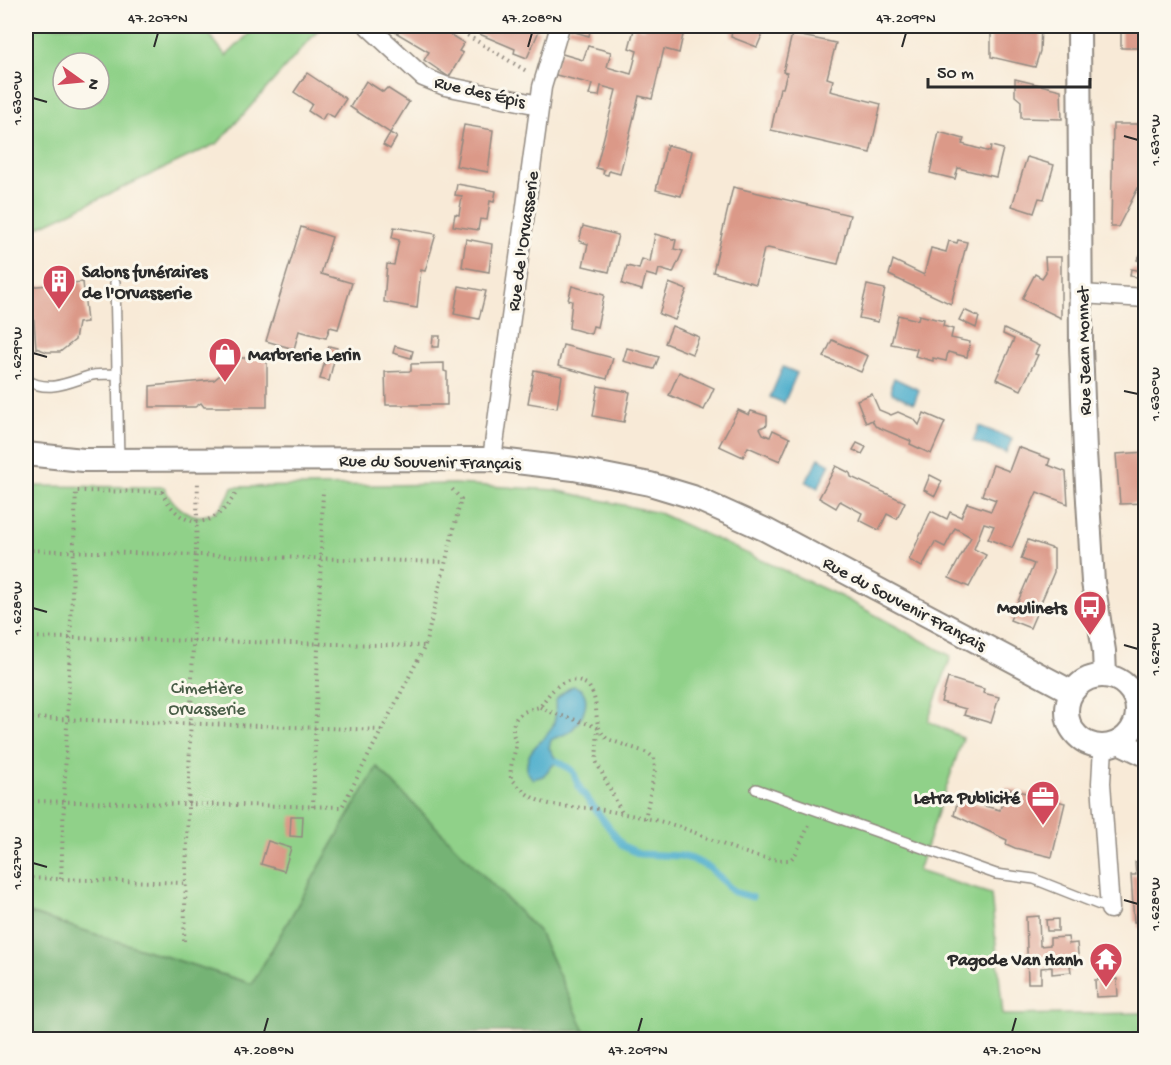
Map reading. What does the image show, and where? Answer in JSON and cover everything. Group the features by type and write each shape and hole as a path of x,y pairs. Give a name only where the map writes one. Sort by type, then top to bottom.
{"street":[{"name":"Rue des Épis","path":"368,26 423,77 445,86 539,105"},
{"name":"Rue de l'Orvasserie","path":"492,459 539,105 560,26"},
{"name":"Rue Jean Monnet","path":"1079,26 1081,294 1089,522 1105,675"},
{"path":"1081,294 1146,298"},
{"name":"Rue du Souvenir Français","path":"26,454 83,460 492,459 574,469 651,484 693,497 766,530 1072,692"},
{"path":"1110,909 1101,783 1111,745 1132,731 1142,718 1132,691 1116,678 1105,675 1086,679 1072,692 1068,702 1069,723 1082,741 1111,745 1146,755"}],"lane":[{"path":"115,282 119,460"},
{"path":"26,380 47,387 64,386 90,375 117,374"},
{"path":"756,789 996,874 1034,879 1110,909"}],"path":[{"path":"452,26 544,82"},
{"path":"184,941 199,460"},
{"path":"26,801 342,807 425,646 461,499 451,488"},
{"path":"313,807 322,489"},
{"path":"61,879 76,491 162,492 175,513 184,520 196,522 217,517 229,507 237,491"},
{"path":"26,550 445,562"},
{"path":"26,637 425,646"},
{"path":"540,707 554,687 571,680 588,685 598,704 596,761 623,815"},
{"path":"645,819 655,770 654,758 648,753 607,739 598,728 580,719 554,714 540,707 527,709 514,723 516,746 511,761 512,778 524,791 541,802 604,810 680,827 737,851 776,860 790,860 795,855 815,811"},
{"path":"26,718 382,730"},
{"path":"26,878 186,883"}],"green space":[{"path":"26,26 203,26 226,56 257,26 322,26 218,143 26,233"},
{"name":"Cimetière Orvasserie","path":"454,484 555,490 659,513 842,597 951,656 928,721 963,738 918,871 991,894 1003,1015 1145,1013 1145,1039 775,1040 585,1031 539,932 377,767 252,984 26,912 26,486 164,487 180,508 189,514 199,516 209,515 218,509 226,500 232,487"},
{"path":"377,767 539,932 585,1031 303,1035 265,1040 26,1039 26,912 252,984"}],"water":[{"path":"783,367 797,373 784,403 770,397"},
{"path":"894,378 919,390 914,403 892,393 891,386"},
{"path":"979,426 1012,439 1006,453 973,441"},
{"path":"819,458 830,464 818,488 806,482"},
{"path":"573,686 580,689 586,700 582,715 574,728 551,740 549,748 557,761 543,776 533,779 527,772 529,756 550,732 558,697"}],"building":[{"path":"392,26 436,26 464,43 459,51 463,53 449,77 424,60 429,52 390,29"},
{"path":"472,26 527,26 539,31 527,58 514,53 515,49 470,30"},
{"path":"569,26 591,26 589,36 568,30"},
{"path":"635,26 644,29 645,26 685,26 679,53 664,49 652,99 639,96 620,174 609,171 608,175 603,174 604,170 596,168 616,90 601,86 599,96 589,95 592,84 552,74 559,53 583,60 588,46 611,52 607,67 631,74 637,51 629,48"},
{"path":"716,26 766,26 757,47 731,37 732,30"},
{"path":"885,26 911,26 907,35"},
{"path":"991,26 1041,26 1040,51 1035,67 991,57"},
{"path":"1121,26 1142,26 1140,48 1121,48"},
{"path":"792,34 836,43 827,78 833,80 830,91 881,104 870,153 771,130 780,88 783,88 787,73 783,72"},
{"path":"307,73 346,99 334,117 326,113 322,120 308,111 312,104 294,92"},
{"path":"1015,79 1061,90 1062,119 1021,118 1021,101 1015,96"},
{"path":"366,81 383,92 387,88 409,102 390,133 350,107"},
{"path":"1113,124 1142,124 1141,182 1118,227 1111,227"},
{"path":"464,125 493,130 488,172 456,166"},
{"path":"939,132 964,139 962,144 990,152 991,146 1003,149 996,177 958,168 955,179 930,173"},
{"path":"390,133 397,137 390,149 383,145"},
{"path":"667,145 692,151 681,196 656,190"},
{"path":"1027,157 1054,165 1044,199 1039,198 1034,213 1012,206"},
{"path":"457,184 496,191 494,202 490,201 487,220 480,219 478,230 453,226 455,214 459,215 462,196 455,195"},
{"path":"733,187 850,215 838,264 768,248 764,249 756,284 713,272"},
{"path":"583,226 618,235 609,272 583,266 588,244 579,241"},
{"path":"301,227 332,237 321,274 352,283 338,329 330,327 326,338 299,331 294,349 266,341"},
{"path":"394,227 436,234 425,271 421,270 417,308 384,302 387,264 394,265 399,240 392,238"},
{"path":"655,234 676,240 674,249 683,251 673,273 659,269 657,277 646,274 642,290 622,284 627,266 639,269 642,259 650,262"},
{"path":"466,239 492,244 489,272 462,267"},
{"path":"958,240 967,242 951,304 889,275 893,260 924,275 931,248 946,252 949,241 957,243"},
{"path":"1146,245 1146,264 1137,260"},
{"path":"1045,257 1061,257 1061,318 1022,299 1035,274 1042,278 1046,272"},
{"path":"1131,269 1143,271 1142,278 1130,276"},
{"name":"Salons funéraires de l'Orvasserie","path":"83,282 87,322 78,323 75,340 60,352 47,352 36,348 32,296 26,296 26,287"},
{"path":"669,283 687,290 675,320 659,314"},
{"path":"867,285 885,289 878,322 859,318"},
{"path":"459,286 486,291 479,319 454,314"},
{"path":"572,286 604,295 597,327 593,326 591,334 569,328 572,301 568,300"},
{"path":"964,310 979,317 976,328 959,320"},
{"path":"898,315 918,320 919,315 944,321 943,326 953,329 951,338 970,342 967,357 948,352 946,361 933,358 933,361 915,356 917,349 891,344"},
{"path":"672,326 699,337 692,354 665,343"},
{"path":"1004,329 1039,346 1035,354 1038,355 1021,390 996,379 1014,339 1003,334"},
{"path":"433,336 440,336 439,347 432,347"},
{"path":"832,340 868,356 861,372 824,357"},
{"path":"563,345 613,358 607,379 558,366"},
{"path":"329,346 337,348 329,381 320,379"},
{"path":"395,346 413,351 411,358 393,353"},
{"path":"627,348 659,357 654,369 623,361"},
{"name":"Marbrerie Lerin","path":"241,358 267,358 267,407 204,407 201,403 195,407 150,407 150,386 214,380"},
{"path":"444,363 444,371 447,372 447,405 386,405 385,372 411,371 411,364"},
{"path":"534,370 562,376 557,408 528,403"},
{"path":"679,372 714,388 704,410 669,395"},
{"path":"598,386 630,392 624,422 593,416"},
{"path":"872,394 879,410 891,415 898,412 914,419 919,425 924,413 945,422 931,454 910,444 911,441 875,426 872,420 866,423 857,400"},
{"path":"738,410 749,415 751,411 767,416 767,425 760,428 763,434 770,437 773,430 790,438 780,461 748,447 743,457 719,446"},
{"path":"857,443 866,447 862,454 853,450"},
{"path":"1018,447 1050,459 1048,465 1066,472 1068,504 1037,492 1012,548 988,539 994,526 984,523 974,549 986,555 969,587 949,578 971,537 955,528 945,547 935,542 922,567 909,560 931,511 947,519 950,512 961,517 967,503 991,511 996,500 982,495 993,465 1009,471"},
{"path":"1146,452 1146,503 1120,504 1116,454"},
{"path":"836,466 850,473 851,477 905,502 897,519 887,514 879,530 859,520 862,513 840,501 836,508 819,498"},
{"path":"930,475 942,481 935,496 924,490"},
{"path":"1028,540 1054,549 1054,572 1030,628 1010,620 1034,564 1021,559"},
{"path":"948,678 984,689 983,693 999,697 991,723 964,715 966,709 941,702"},
{"path":"1006,788 1065,803 1052,857 1015,848 1006,844 1007,840 954,815 958,799 1000,810"},
{"path":"291,816 303,816 302,837 290,836"},
{"path":"268,841 291,848 284,871 261,864"},
{"path":"1146,861 1146,928 1138,928 1138,922 1134,922 1131,875 1136,875 1135,862"},
{"path":"1039,916 1040,946 1050,945 1050,938 1068,937 1069,944 1077,943 1079,965 1070,965 1071,972 1052,974 1052,967 1041,968 1041,983 1028,983 1026,917"},
{"path":"1058,919 1058,931 1047,931 1046,920"},
{"name":"Pagode Van Hanh","path":"1117,979 1118,996 1096,997 1095,980"}],"waterway":[{"path":"557,761 573,771 580,789 623,846 640,854 681,856 692,859 710,868 734,892 752,897"}],"place":[{"name":"Salons funéraires de l'Orvasserie","path":"59,310"},
{"name":"Marbrerie Lerin","path":"225,383"},
{"name":"Moulinets","path":"1090,636"},
{"name":"Letra Publicité","path":"1043,826"},
{"name":"Pagode Van Hanh","path":"1106,988"}]}
